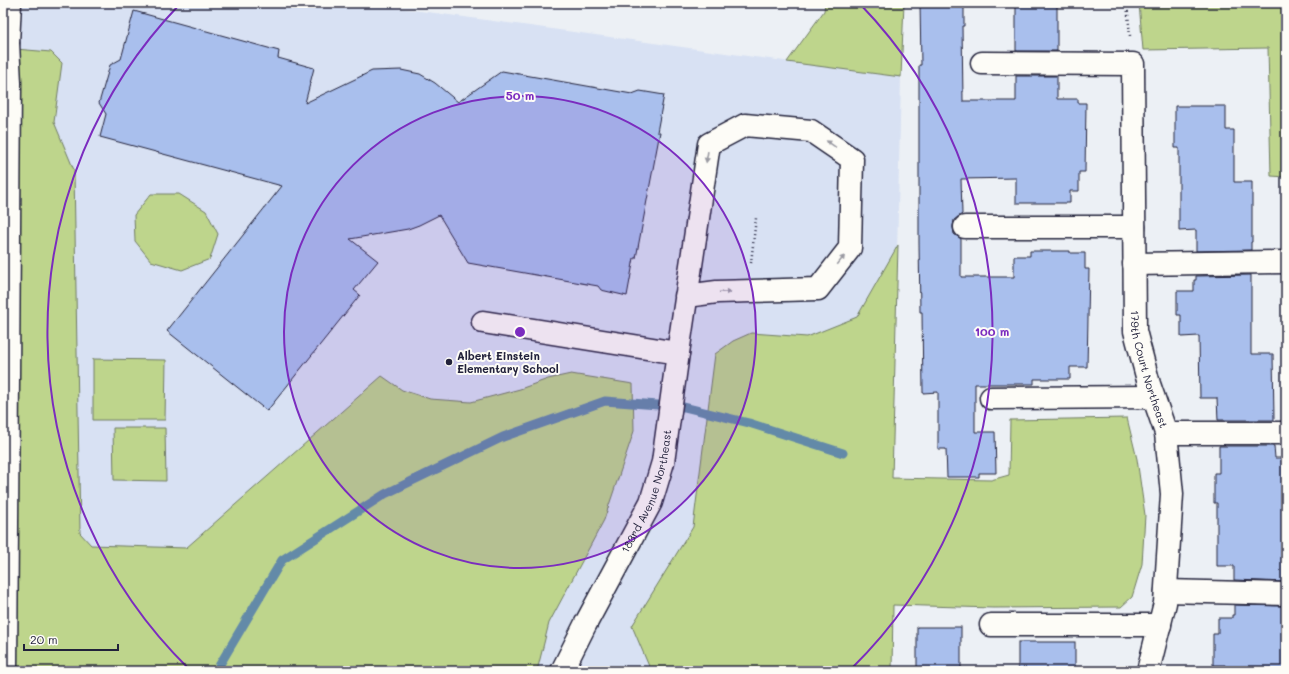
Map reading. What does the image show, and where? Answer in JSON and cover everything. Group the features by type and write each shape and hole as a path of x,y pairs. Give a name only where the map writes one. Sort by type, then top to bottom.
{"street":[{"path":"6,671 10,83 6,38 10,3"},
{"path":"982,63 1133,64"},
{"name":"179th Court Northeast","path":"1133,64 1135,331 1153,397 1166,433 1172,494 1165,604 1148,671"},
{"name":"183rd Avenue Northeast","path":"562,671 651,502 663,462 686,296 709,144 746,125 811,131 852,159 850,248 818,289 718,292 686,296"},
{"path":"965,227 1134,227"},
{"path":"1134,264 1286,262"},
{"path":"484,322 678,353"},
{"path":"991,398 1153,397"},
{"path":"1166,433 1286,433"},
{"path":"1166,591 1286,594"},
{"path":"991,625 1160,625"}],"path":[{"path":"1127,3 1133,64"},
{"path":"750,269 756,218"}],"shaded area":[{"name":"Albert Einstein Elementary School","path":"3,3 391,3 391,7 901,77 892,478 892,671 3,671"}],"green space":[{"path":"825,3 904,3 901,77 787,62 824,11"},
{"path":"1139,3 1286,3 1286,177 1271,176 1268,48 1143,50"},
{"path":"3,48 51,52 62,63 54,122 74,170 80,533 91,545 186,548 382,376 402,390 430,399 471,402 520,389 548,379 571,374 633,384 634,431 604,520 549,623 537,671 3,671"},
{"path":"151,194 179,194 206,211 218,234 210,259 182,270 151,261 135,241 134,215"},
{"path":"898,245 892,478 991,480 1009,475 1010,420 1127,418 1137,459 1145,515 1142,564 1132,597 1121,607 993,608 893,605 892,671 651,671 632,626 693,527 715,354 733,341 751,333 807,337 857,317"},
{"path":"93,359 166,360 165,420 93,420"},
{"path":"113,428 165,428 166,481 114,480"}],"building":[{"path":"920,3 964,3 964,26 962,26 963,101 1016,101 1016,76 1057,76 1057,99 1078,99 1078,103 1086,103 1085,172 1079,172 1079,191 1070,191 1070,203 1016,203 1016,178 961,179 962,214 954,220 953,227 954,234 961,239 961,277 1014,277 1014,256 1030,256 1030,251 1070,251 1070,253 1085,253 1085,269 1089,269 1087,367 1070,367 1070,379 1034,379 1034,384 975,384 975,432 995,432 996,473 979,473 979,477 947,477 946,449 938,449 938,392 923,393 919,242 919,65 921,65"},
{"path":"1016,3 1057,3 1057,51 1016,51"},
{"path":"134,11 279,51 278,58 314,68 305,103 372,71 401,70 420,74 435,83 458,102 502,71 632,94 640,91 664,95 657,132 660,132 636,258 634,258 627,296 601,290 598,286 468,263 439,215 408,229 350,239 378,261 354,290 360,295 267,411 167,331 282,186 100,137 106,114 99,103 110,65 121,59"},
{"path":"1175,106 1226,106 1226,130 1234,130 1234,182 1252,182 1251,250 1196,251 1196,230 1179,231 1179,148 1175,148"},
{"path":"1251,275 1251,354 1273,354 1274,420 1218,420 1217,398 1200,398 1199,336 1181,337 1181,315 1177,315 1177,291 1194,291 1194,280 1196,280 1196,276"},
{"path":"1219,446 1274,446 1275,458 1286,458 1286,582 1234,580 1234,566 1217,566 1217,503 1214,503 1214,473 1219,473"},
{"path":"1234,605 1286,606 1285,671 1225,671 1225,665 1213,665 1213,634 1218,634 1218,618 1232,618 1232,615 1234,615"},
{"path":"917,627 961,627 961,671 917,671"},
{"path":"1018,642 1075,642 1075,671 1018,671"}],"waterway":[{"path":"216,671 282,560 385,494 503,437 605,401 684,407 749,423 843,453"}],"place":[{"name":"Albert Einstein Elementary School","path":"449,362"}]}
